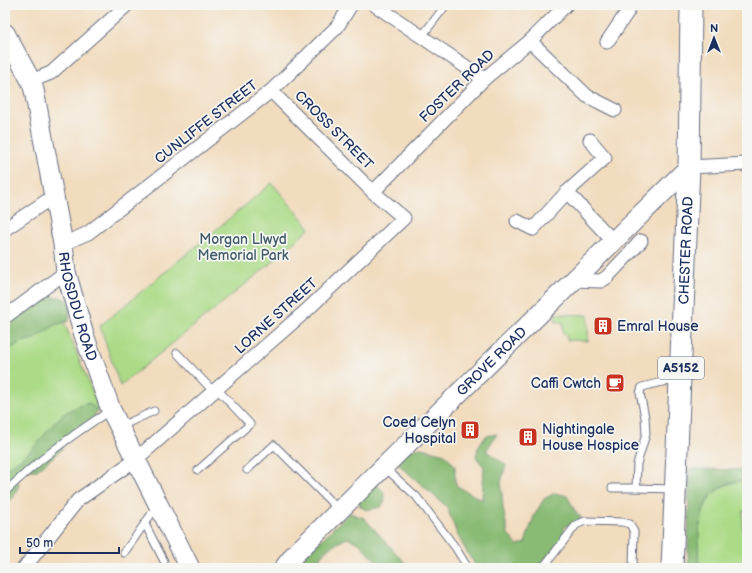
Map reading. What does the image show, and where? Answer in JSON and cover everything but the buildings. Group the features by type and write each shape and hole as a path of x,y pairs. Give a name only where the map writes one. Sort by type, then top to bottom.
{"main road":[{"name":"CHESTER ROAD","path":"672,568 689,167 691,5"},
{"name":"RHOSDDU ROAD","path":"5,33 31,81 34,90 54,196 66,272 84,335 111,410 190,568"},
{"name":"GROVE ROAD","path":"292,564 339,510 689,167"}],"street":[{"path":"31,81 51,73 127,5"},
{"name":"CUNLIFFE STREET","path":"62,244 88,233 271,91 337,27 351,5"},
{"path":"375,5 484,79"},
{"name":"FOSTER ROAD","path":"373,192 484,79 530,41 566,5"},
{"path":"607,42 628,11 622,5"},
{"path":"530,41 587,96 614,110"},
{"name":"CROSS STREET","path":"271,91 373,192"},
{"path":"517,221 533,229 567,192 605,158 590,140"},
{"path":"689,167 747,164"},
{"name":"LORNE STREET","path":"24,568 78,500 135,460 216,390 307,310 404,218 373,192"},
{"path":"567,192 613,241"},
{"path":"5,229 54,196"},
{"path":"573,280 601,281 607,277 641,241"},
{"path":"5,317 66,272"}],"lane":[{"path":"422,36 446,5"},
{"path":"176,353 250,424 198,470"},
{"path":"636,488 637,464 646,434 646,417 640,393 642,387 662,382 680,381"},
{"path":"5,492 26,472 82,428 111,410"},
{"path":"119,427 154,411"},
{"path":"247,470 274,444 339,510"},
{"path":"384,466 416,496 455,547 468,568"},
{"path":"612,488 675,489"},
{"path":"124,553 158,505"},
{"path":"540,568 545,565 576,525 585,521 622,522 630,524 634,532 633,566"},
{"path":"145,524 164,562"}],"green space":[{"name":"Morgan Llwyd Memorial Park","path":"272,183 310,228 269,265 120,386 100,326"},
{"path":"52,293 100,410 70,431 5,483 5,329"},
{"path":"61,297 68,301 70,313 69,321 55,325 34,339 21,342 10,349 5,358 5,330 30,308 44,301"},
{"path":"556,314 588,315 588,341 567,340 567,337 563,333 563,322 555,322"},
{"path":"89,403 96,409 95,417 69,436 60,451 37,470 22,471 17,476 19,485 13,498 5,504 5,469 21,459 32,449 63,414"},
{"path":"497,434 486,451 506,465 501,482 503,508 508,534 517,545 525,543 534,516 544,499 555,493 567,496 577,514 582,518 564,527 564,537 544,563 534,568 478,568 469,556 457,534 447,507 398,464 406,451 421,448 445,454 455,466 455,480 457,486 482,500 484,467 476,457 478,448 486,436"},
{"path":"689,469 747,470 747,481 730,483 718,489 709,498 700,524 698,554 699,568 688,568"},
{"path":"739,481 747,481 747,511 743,511 743,532 747,532 746,567 699,568 699,527 702,514 707,503 714,493 725,485"},
{"path":"376,484 383,491 385,501 381,507 366,510 360,506 358,497"},
{"path":"349,513 364,518 405,563 406,568 388,568 375,560 359,543 347,538 327,549 323,553 320,557 319,568 305,568 302,558"}],"place":[{"name":"Emral House","path":"603,326"},
{"name":"Caffi Cwtch","path":"615,383"},
{"name":"Coed Celyn Hospital","path":"470,430"},
{"name":"Nightingale House Hospice","path":"528,437"}]}
